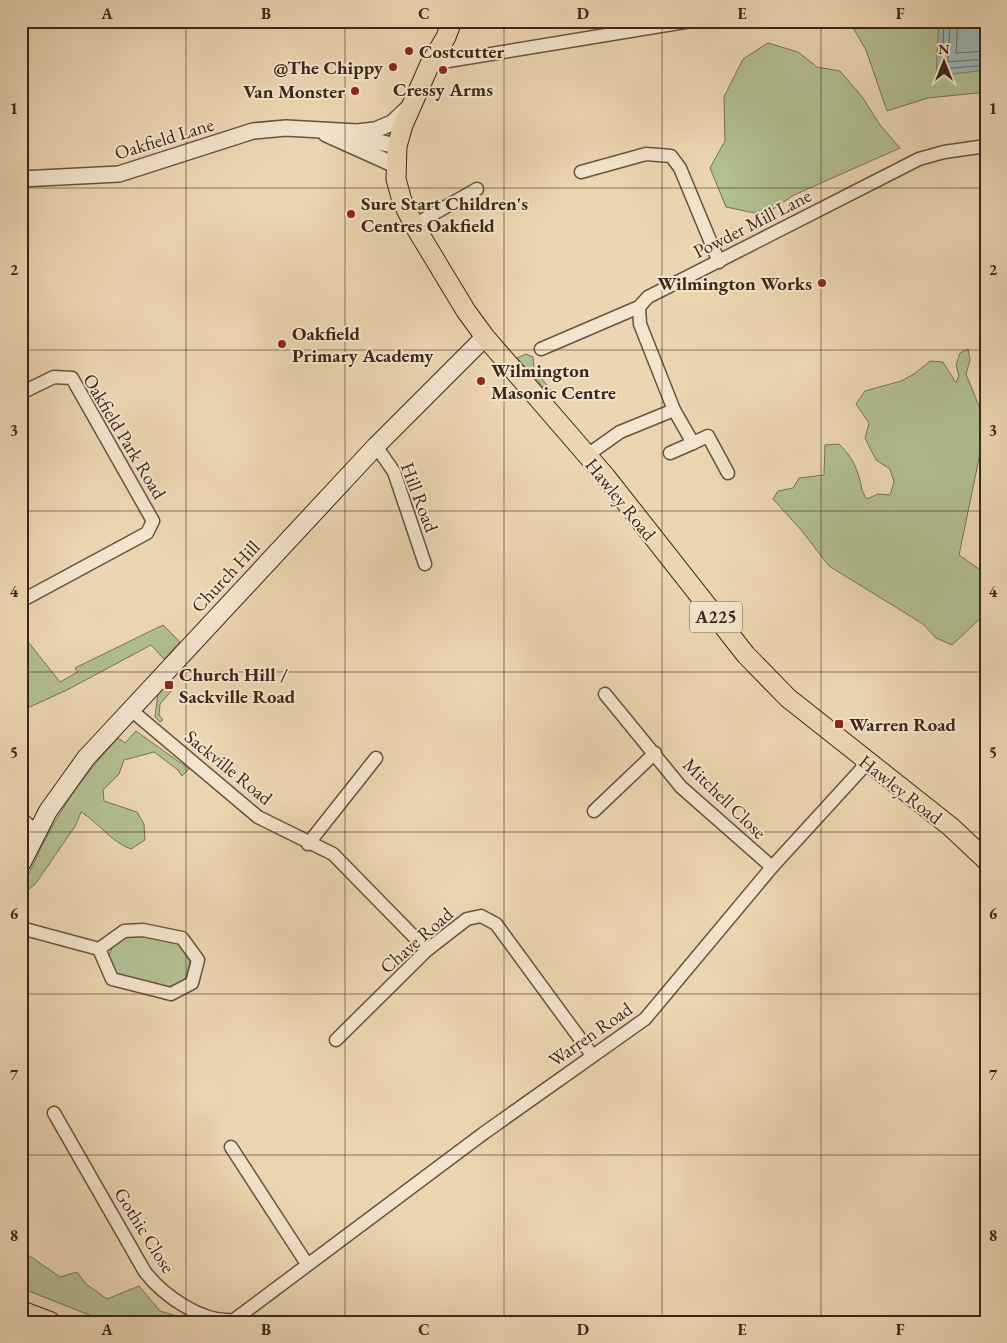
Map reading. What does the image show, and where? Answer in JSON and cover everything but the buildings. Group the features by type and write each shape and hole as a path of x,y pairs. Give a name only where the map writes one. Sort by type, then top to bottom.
{"highway":[{"path":"21,1311 50,1322"}],"main road":[{"name":"A225","path":"430,64 446,37 452,21"},
{"name":"Hawley Road","path":"430,64 410,106 397,146 396,178 402,201 414,225 466,311 485,337 606,478 653,539 683,572 746,655 788,698 950,827 986,860"},
{"name":"Church Hill","path":"21,864 36,832 60,791 86,758 376,446 485,337"}],"street":[{"path":"430,64 691,21"},
{"name":"Oakfield Lane","path":"21,178 70,178 119,174 253,131 286,128 357,132 382,128 410,106"},
{"name":"Oakfield Lane","path":"317,130 397,146"},
{"name":"Oakfield Lane","path":"317,130 395,166"},
{"name":"Powder Mill Lane","path":"541,349 639,307 648,297 919,159 944,152 986,146"},
{"path":"581,172 646,154 671,156 680,168 719,262"},
{"path":"414,225 476,189"},
{"path":"639,307 640,324 674,410 693,443"},
{"name":"Oakfield Park Road","path":"21,393 54,377 72,378 153,521 147,533 21,600"},
{"path":"586,456 620,432 674,410"},
{"path":"670,453 708,436 728,473"},
{"name":"Hill Road","path":"376,446 394,472 425,564"},
{"name":"Mitchell Close","path":"606,694 681,787 772,867"},
{"name":"Sackville Road","path":"131,710 258,817 308,844 333,854 427,950"},
{"path":"594,811 655,753"},
{"path":"308,844 376,758"},
{"name":"Warren Road","path":"240,1315 592,1055 645,1019 772,867 868,762"},
{"path":"21,818 36,832"},
{"name":"Chave Road","path":"336,1040 427,950 467,919 481,916 496,924 592,1055"},
{"path":"21,928 99,949"},
{"path":"143,930 182,938 198,960 192,983 171,994 112,979 99,949 124,931 143,930"},
{"name":"Gothic Close","path":"54,1113 146,1272 156,1286 174,1301 213,1318 228,1321 240,1315"},
{"path":"231,1147 307,1264"}],"green space":[{"path":"849,21 986,21 986,92 928,98 887,111 866,50"},
{"path":"768,43 798,52 817,67 840,71 863,98 880,125 900,148 794,195 764,215 726,207 710,168 725,141 724,97 743,59"},
{"path":"968,349 970,360 966,374 981,411 982,444 959,555 986,574 986,613 952,645 936,638 923,624 829,566 802,531 773,499 778,491 793,488 799,478 824,475 825,445 839,444 855,465 863,493 867,499 878,494 890,495 894,482 890,469 876,460 865,438 869,423 856,404 865,391 901,381 914,374 930,361 943,362 956,383 959,376 956,365 960,353"},
{"path":"526,354 533,357 534,369 554,394 551,396 517,358"},
{"path":"163,625 180,642 164,659 151,645 67,690 21,711 21,633 60,682 78,672 75,668"},
{"path":"168,682 175,687 160,704 159,715 163,720 160,722 155,717 158,693"},
{"path":"136,731 189,769 182,776 178,770 154,752 124,760 119,774 103,790 104,801 137,812 144,824 145,840 131,849 124,846 81,812 76,825 36,883 27,891 21,904 23,888 41,847 70,798 92,767 118,738 125,743"},
{"path":"133,933 182,944 191,958 185,981 167,990 115,976 107,959 114,944"},
{"path":"21,1250 60,1277 77,1272 86,1284 107,1299 139,1286 160,1311 196,1322 107,1322 21,1288"}],"water":[{"path":"939,21 986,21 986,70 936,76"}],"place":[{"name":"Costcutter","path":"409,51"},
{"name":"@The Chippy","path":"393,67"},
{"name":"Cressy Arms","path":"443,70"},
{"name":"Van Monster","path":"355,91"},
{"name":"Sure Start Children's Centres Oakfield","path":"351,214"},
{"name":"Wilmington Works","path":"822,283"},
{"name":"Oakfield Primary Academy","path":"282,344"},
{"name":"Wilmington Masonic Centre","path":"481,381"},
{"name":"Church Hill / Sackville Road","path":"169,685"},
{"name":"Warren Road","path":"839,724"}]}
